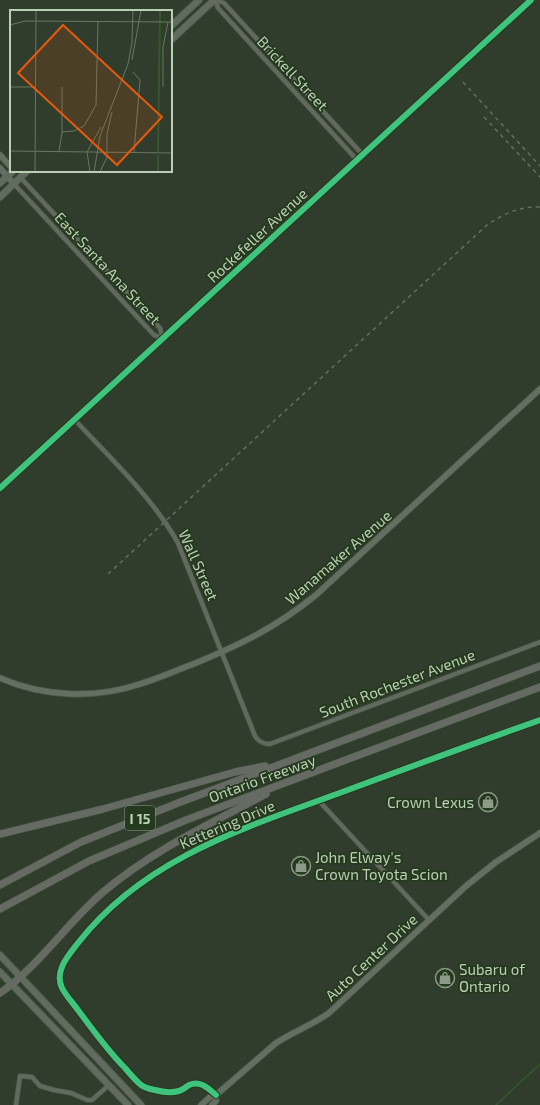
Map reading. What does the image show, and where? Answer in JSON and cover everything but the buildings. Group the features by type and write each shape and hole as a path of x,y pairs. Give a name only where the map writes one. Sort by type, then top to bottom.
{"highway":[{"name":"Ontario Freeway","path":"0,885 81,842 285,762 540,666"},
{"name":"Ontario Freeway","path":"0,909 89,861 186,820 540,687"},
{"path":"0,834 103,809 235,772 285,762"},
{"path":"0,993 21,977 87,906 131,870 164,848 291,781"}],"main road":[{"path":"172,25 199,0"},
{"path":"172,39 215,0"},
{"path":"0,183 13,172"},
{"path":"0,197 26,172"},
{"path":"0,955 142,1105"},
{"path":"0,972 128,1105"}],"street":[{"name":"Brickell Street","path":"215,0 224,3 363,155"},
{"name":"Brickell Street","path":"215,0 218,8 357,160"},
{"name":"Rockefeller Avenue","path":"0,488 531,0"},
{"path":"0,155 10,166"},
{"name":"East Santa Ana Street","path":"0,168 154,335 164,338"},
{"name":"East Santa Ana Street","path":"15,172 160,328 164,338"},
{"name":"Wanamaker Avenue","path":"0,678 32,689 50,692 73,694 113,691 140,685 260,635 287,618 312,598 540,389"},
{"name":"Wall Street","path":"74,419 148,499 178,543 255,736 257,740 262,743"},
{"name":"South Rochester Avenue","path":"262,743 270,744 540,642"},
{"name":"Kettering Drive","path":"216,1095 204,1085 198,1083 191,1084 178,1091 170,1092 154,1090 141,1085 99,1039 66,995 61,987 59,978 60,970 64,962 83,936 104,914 142,882 200,847 228,834 540,720"},
{"path":"319,801 429,920"},
{"name":"Auto Center Drive","path":"201,1105 210,1097 216,1095 276,1043 312,1024 337,1006 429,920 481,874 540,833"},
{"path":"16,1105 20,1076 32,1077 40,1086 71,1093 87,1100 92,1100 109,1085"},
{"name":"Auto Center Drive","path":"212,1105 216,1101 216,1095"}],"waterway":[{"path":"496,1105 540,1064"}],"railway":[{"path":"463,82 540,166"},
{"path":"484,117 540,177"},
{"path":"108,574 487,225 499,217 519,209 540,207"}],"cycle path":[{"path":"0,488 531,0"},
{"path":"216,1095 204,1086 197,1083 189,1085 176,1092 158,1091 148,1088 139,1083 112,1054 68,997 60,982 63,964 78,943 105,913 134,888 166,867 200,848 271,818 540,720"}],"place":[{"name":"Crown Lexus","path":"488,802"},
{"name":"John Elway's Crown Toyota Scion","path":"301,866"},
{"name":"Subaru of Ontario","path":"445,978"}]}
